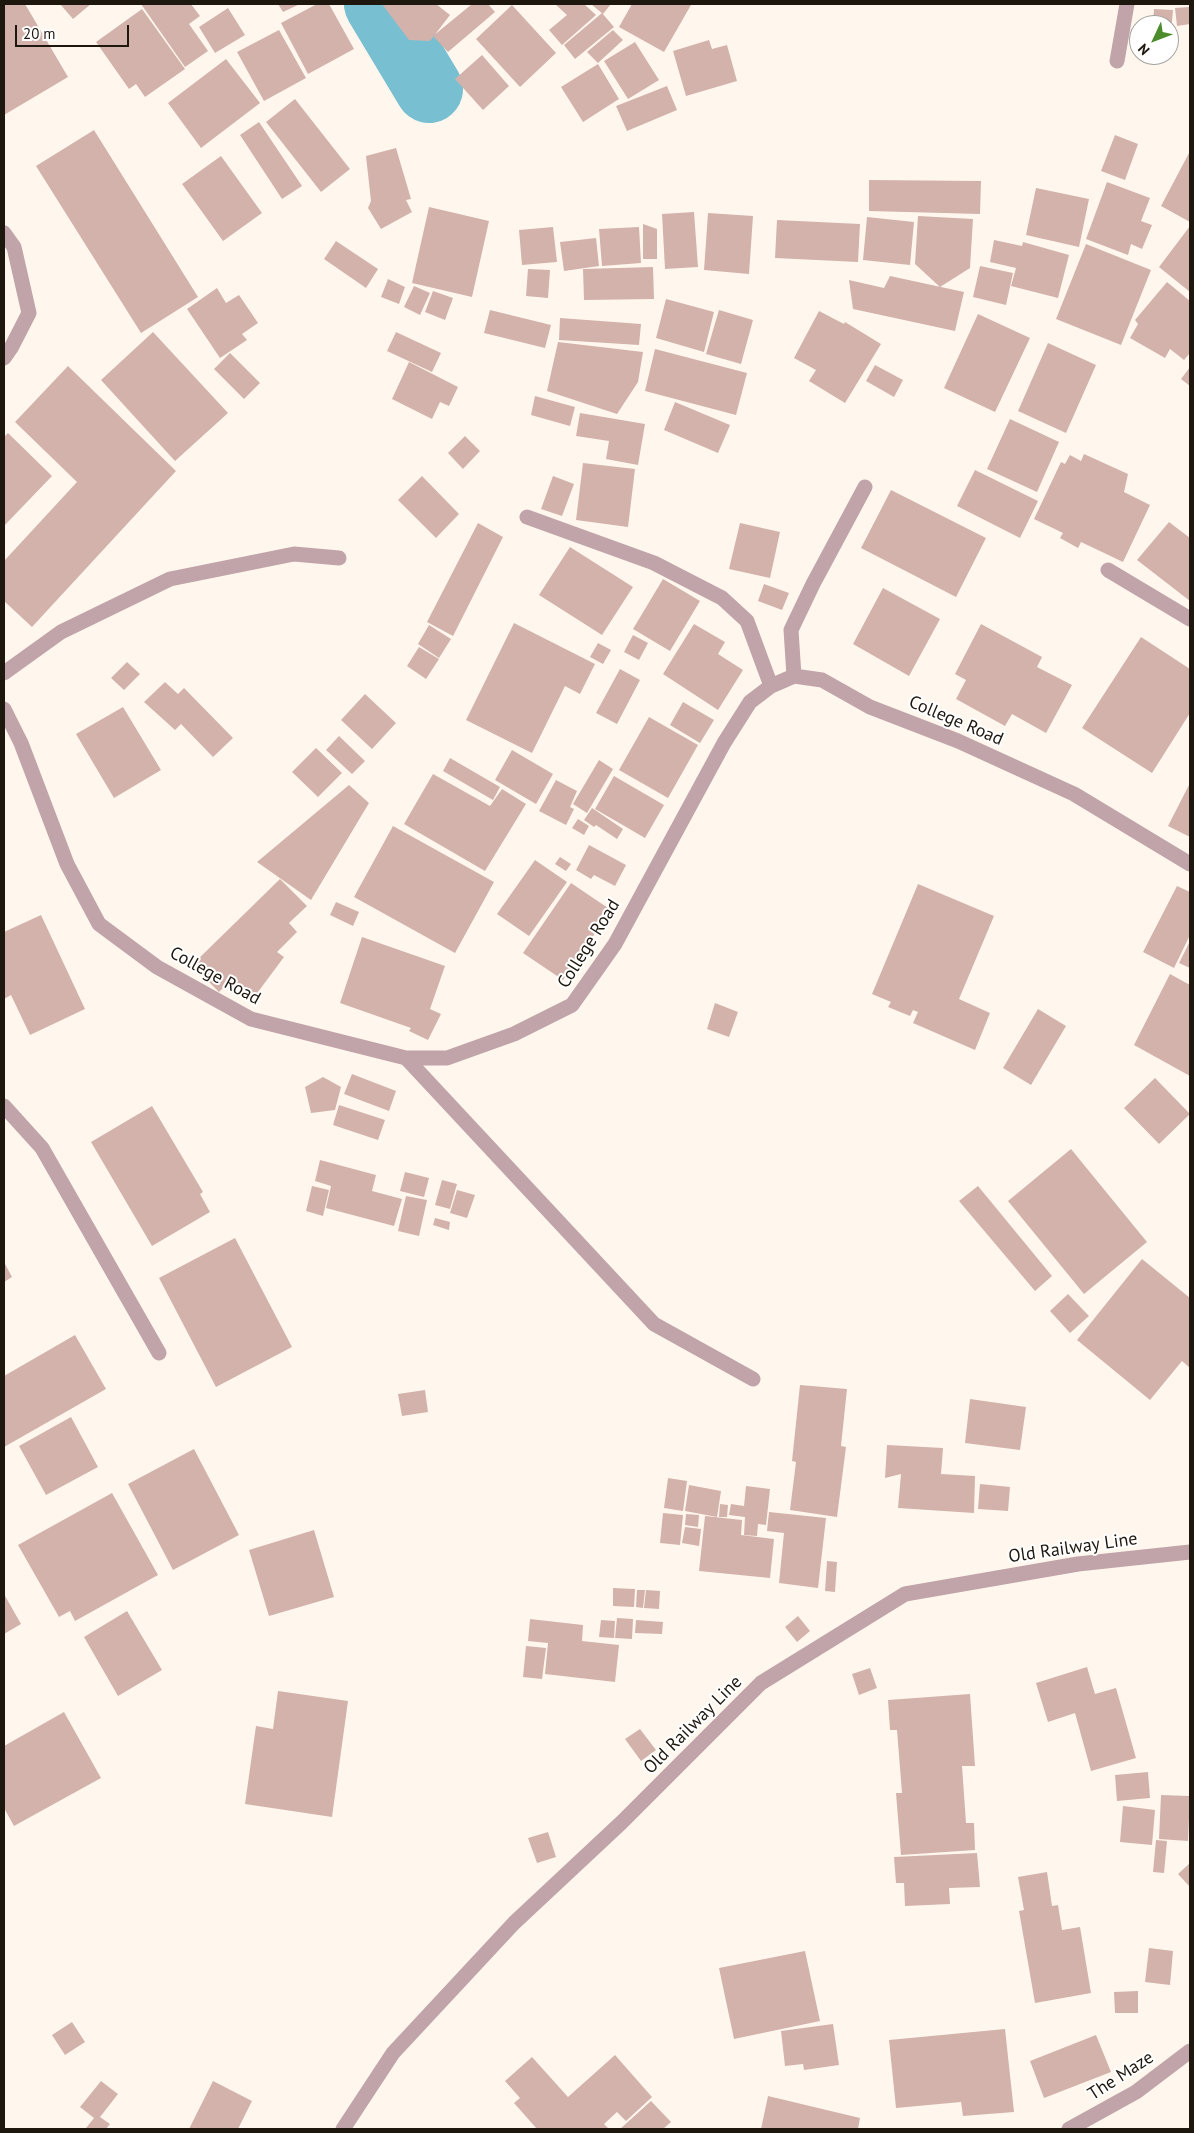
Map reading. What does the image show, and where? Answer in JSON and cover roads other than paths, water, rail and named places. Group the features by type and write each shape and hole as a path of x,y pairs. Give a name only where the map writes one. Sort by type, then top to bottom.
{"street":[{"path":"1117,60 1127,4"},
{"path":"4,233 14,247 29,313 12,348 4,358"},
{"path":"794,676 791,630 813,584 866,487"},
{"path":"527,517 654,563 722,598 747,621 771,686"},
{"path":"4,673 61,632 170,579 294,554 339,558"},
{"path":"1108,570 1190,619"},
{"name":"College Road","path":"4,709 21,743 67,864 99,924 157,967 251,1019 406,1058 447,1058 514,1034 572,1005 615,944 724,743 750,702 771,686 794,676 822,680 870,707 958,741 1074,794 1190,864"},
{"path":"406,1058 654,1324 753,1379"},
{"path":"4,1106 42,1148 159,1353"},
{"name":"Old Railway Line","path":"343,2129 393,2053 406,2038 514,1923 622,1822 761,1683 906,1594 1078,1564 1190,1552"},
{"name":"The Maze","path":"1070,2129 1136,2092 1190,2051"}],"waterway":[{"path":"378,4 429,89"}]}
